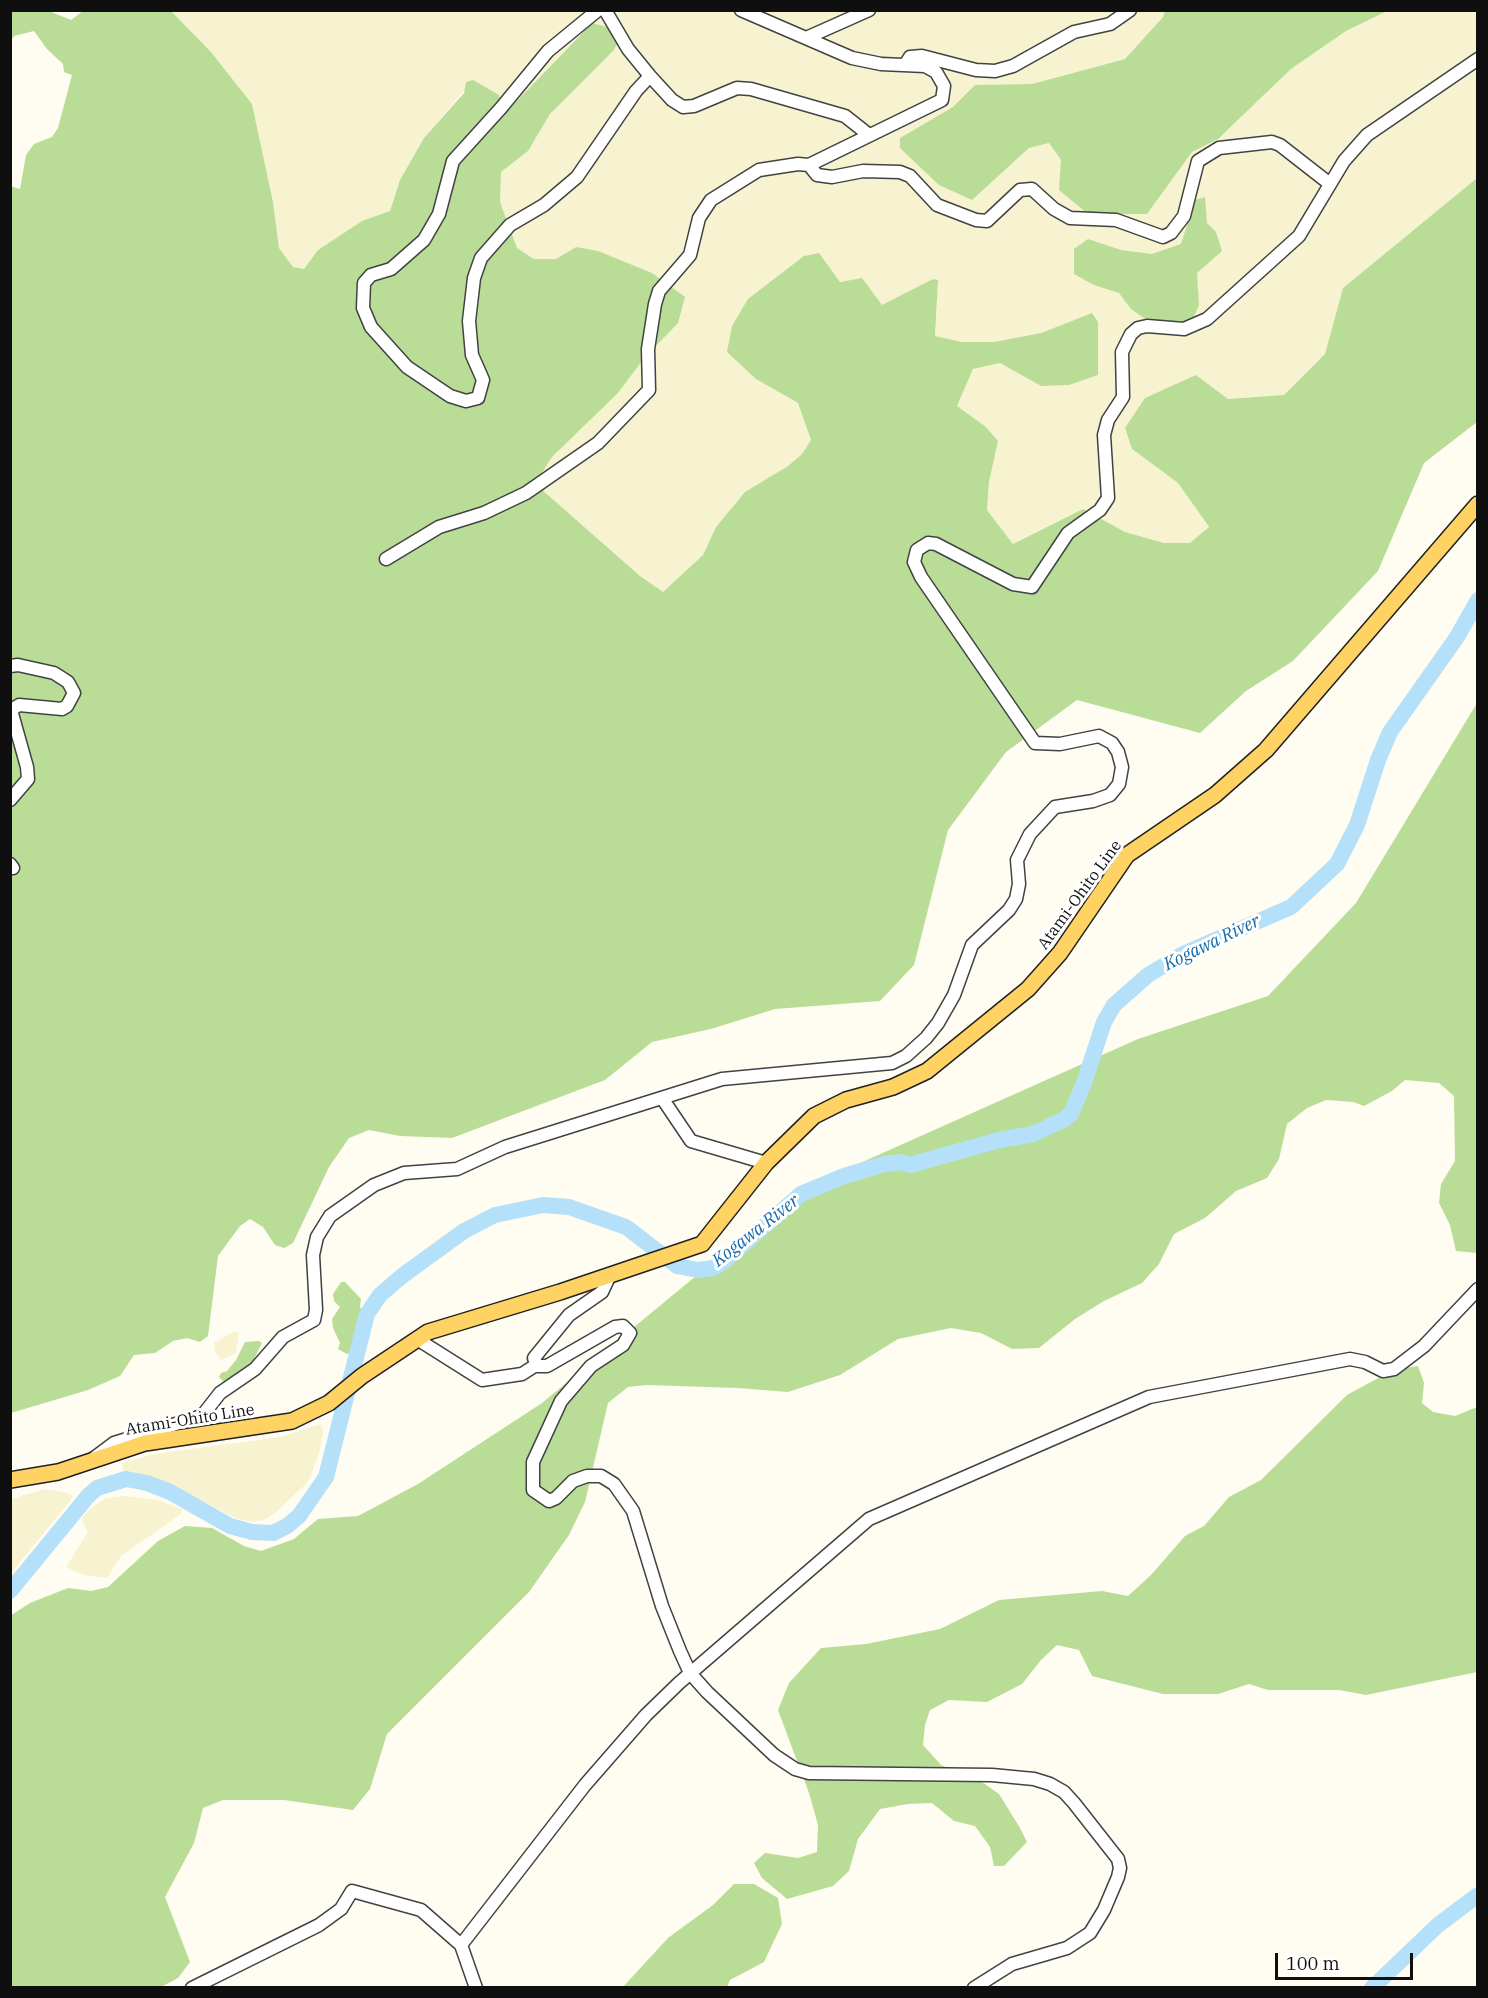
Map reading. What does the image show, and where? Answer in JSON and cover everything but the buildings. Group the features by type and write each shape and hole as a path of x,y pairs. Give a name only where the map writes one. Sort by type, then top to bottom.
{"main road":[{"name":"Atami-Ohito Line","path":"609,1277 691,1250 708,1238 766,1163 814,1116 846,1100 894,1087 921,1074 1028,989 1060,953 1127,855 1215,795 1266,750 1478,504"},
{"path":"417,1339 446,1325 609,1277"},
{"name":"Atami-Ohito Line","path":"10,1480 58,1472 145,1443 292,1421 337,1397 362,1376 417,1339"}],"street":[{"path":"598,10 548,51 453,161 439,214 424,240 391,269 371,275 364,283 363,308 371,327 407,367 450,396 466,401 478,398 483,380 472,355 469,321 474,278 481,258 510,225 544,206 577,177 636,91 650,76"},
{"path":"606,10 628,49 672,100 683,106 694,106 737,88 751,89 845,116 869,135"},
{"path":"806,38 868,10"},
{"path":"905,65 910,57 922,56 976,70 995,71 1013,66 1074,32 1110,24 1130,10"},
{"path":"386,559 398,554 439,527 484,513 526,493 598,443 649,390 648,349 659,291 690,255 699,218 711,200 759,170 798,164 809,165 942,100 944,86 936,72 925,66 881,64 852,58 744,11"},
{"path":"93,1459 114,1443 202,1416 219,1393 255,1370 283,1337 314,1320 316,1310 313,1255 317,1237 330,1216 363,1191 390,1177 404,1173 457,1169 505,1147 733,1077 883,1065 906,1056 938,1023 962,979 972,945 1013,905 1019,884 1017,860 1041,819 1062,804 1093,801 1115,790 1121,776 1121,759 1112,742 1105,738 1099,736 1045,745 1035,743 921,577 914,562 915,556 922,546 936,543 1013,584 1032,587 1068,533 1100,510 1108,498 1105,430 1123,398 1122,352 1131,334 1137,328 1147,326 1184,329 1208,319 1299,236 1344,161 1367,135 1478,59"},
{"path":"809,165 817,175 832,177 863,171 900,172 910,176 937,205 976,220 987,220 1020,190 1032,189 1054,209 1070,218 1116,220 1163,237 1171,232 1184,216 1198,161 1218,148 1258,143 1280,145 1330,184"},
{"path":"10,666 18,665 54,674 68,682 74,693 67,706 62,709 19,705 11,710 27,767 28,779 10,800"},
{"path":"662,1098 691,1141 766,1163"},
{"path":"536,1365 534,1358 545,1343 569,1315 602,1292 609,1277"},
{"path":"460,1945 585,1785 646,1715 690,1673 869,1519 1149,1397 1350,1359 1365,1362 1383,1371 1394,1370 1424,1346 1478,1289"},
{"path":"417,1339 482,1380 522,1374 536,1365 547,1366 615,1328 627,1328 630,1334 627,1342 591,1366 561,1401 533,1462 533,1490 549,1500 556,1498 573,1480 587,1476 601,1476 614,1484 633,1511 662,1606 690,1673 732,1718 774,1755 795,1769 809,1773 992,1775 1034,1779 1064,1792 1074,1803 1112,1851 1120,1868 1096,1925 1080,1942 1012,1964 974,1988"},
{"path":"192,1988 319,1925 341,1909 352,1891 421,1910 460,1945 476,1988"}],"shaded area":[{"path":"171,11 1165,11 1163,17 1125,59 1032,84 975,85 954,107 900,138 900,148 972,200 1029,148 1049,143 1061,160 1147,214 1192,152 1218,139 1291,69 1346,31 1387,11 1477,11 1477,178 1343,288 1325,354 1284,395 1228,399 1196,375 1125,428 1132,449 1178,483 1209,528 1190,543 1164,543 1125,532 1083,509 1013,544 987,510 989,482 998,441 986,427 957,406 973,369 1000,363 1041,386 1092,313 1041,333 994,342 962,342 935,336 938,280 933,279 882,306 862,278 840,282 819,253 756,379 798,403 811,440 802,454 788,466 745,492 716,527 703,555 663,592 640,576 540,488 539,477 552,457 618,393 645,357 576,247 556,259 534,259 517,248 500,202 501,172 528,151 550,114 613,51 591,23 511,107 502,108 473,80 424,138 400,180 390,211 362,221 318,250 304,269 293,267 279,248 273,202 252,104 211,52"},
{"path":"235,1331 239,1334 236,1353 221,1360 215,1352 214,1343"},
{"path":"321,1425 323,1432 319,1454 308,1482 264,1520 252,1522 236,1518 154,1477 124,1473 122,1463 155,1454 280,1437"},
{"path":"45,1489 68,1493 73,1497 11,1573 11,1499"},
{"path":"125,1496 157,1500 182,1509 181,1514 121,1556 107,1578 84,1575 66,1567 88,1532 81,1519 104,1499"}],"green space":[{"path":"11,11 49,11 71,20 83,11 171,11 211,52 252,104 273,202 279,248 293,267 304,269 318,250 362,221 390,211 400,180 424,138 464,93 466,82 473,80 499,95 502,107 511,107 592,23 614,29 621,38 613,51 550,114 528,151 501,172 500,202 517,248 534,259 556,259 576,247 598,251 652,273 685,297 678,323 645,357 618,393 552,457 539,477 540,488 640,576 663,592 703,555 716,527 745,492 788,466 802,454 811,440 798,403 756,379 727,352 732,326 748,299 804,256 819,253 840,282 862,278 882,305 933,279 938,280 935,336 962,342 994,342 1041,333 1092,313 1098,322 1098,375 1069,385 1041,386 1000,363 973,369 957,406 986,427 998,441 989,482 987,510 1013,544 1083,509 1125,532 1164,543 1190,543 1209,527 1178,483 1132,449 1125,428 1145,398 1196,375 1228,399 1284,395 1325,354 1343,288 1477,178 1477,422 1424,463 1378,571 1293,661 1246,691 1200,733 1077,700 1006,752 948,830 914,965 880,1001 775,1009 711,1029 652,1042 605,1080 452,1138 400,1136 369,1130 349,1138 329,1167 293,1243 284,1248 275,1245 263,1227 250,1219 240,1226 218,1256 208,1336 200,1342 187,1338 173,1341 155,1353 134,1355 120,1376 88,1390 11,1413 10,186 20,189 26,155 34,144 52,137 58,128 72,75 64,72 63,64 47,49 34,31 14,36 11,41"},
{"path":"1165,11 1387,11 1346,31 1291,69 1218,139 1192,152 1147,214 1088,214 1059,190 1061,160 1049,143 1029,148 972,200 939,185 900,148 900,138 953,107 975,85 1032,84 1125,59 1163,17"},
{"path":"1205,197 1207,223 1216,232 1222,251 1197,273 1199,305 1190,325 1157,327 1131,309 1119,293 1094,285 1074,274 1074,249 1088,239 1121,250 1152,254 1181,244 1195,200"},
{"path":"1477,703 1477,1253 1456,1251 1450,1225 1439,1203 1441,1184 1455,1161 1454,1096 1439,1083 1405,1080 1392,1091 1364,1106 1353,1102 1326,1100 1307,1108 1287,1124 1279,1159 1267,1178 1236,1191 1205,1218 1174,1234 1159,1264 1142,1283 1104,1301 1075,1319 1039,1348 1012,1349 981,1333 951,1328 898,1339 840,1375 788,1392 646,1385 628,1387 608,1403 585,1502 569,1535 529,1592 387,1734 370,1789 353,1810 284,1800 223,1800 203,1808 194,1843 165,1897 190,1962 178,1978 161,1987 11,1987 10,1616 30,1603 68,1588 91,1591 108,1587 158,1541 185,1526 212,1528 244,1546 261,1551 294,1539 318,1519 358,1516 418,1484 542,1403 702,1271 787,1205 858,1164 1138,1039 1268,996 1356,903"},
{"path":"341,1282 345,1282 361,1299 360,1307 363,1312 352,1352 347,1354 338,1349 340,1343 333,1328 332,1319 340,1307 334,1301 333,1294"},
{"path":"259,1341 262,1343 254,1359 256,1364 230,1382 223,1381 219,1377 236,1360 245,1342"},
{"path":"1418,1366 1424,1383 1422,1403 1433,1412 1455,1416 1477,1407 1477,1672 1366,1695 1339,1690 1268,1690 1249,1684 1218,1694 1163,1694 1092,1676 1079,1650 1057,1645 1041,1660 1022,1684 987,1702 949,1700 930,1710 925,1725 923,1745 941,1765 982,1782 999,1794 1020,1828 1027,1842 1004,1866 994,1866 990,1847 975,1826 954,1821 932,1803 908,1804 880,1809 858,1839 849,1871 833,1886 787,1899 762,1878 754,1863 765,1853 798,1858 817,1852 818,1825 809,1793 778,1710 789,1683 821,1648 866,1644 940,1629 999,1600 1102,1591 1128,1596 1151,1575 1185,1536 1204,1526 1229,1497 1261,1480 1347,1395 1393,1370"},
{"path":"734,1884 754,1884 778,1898 782,1924 764,1962 730,1980 727,1987 623,1987 668,1938 713,1905"}],"waterway":[{"name":"Kogawa River","path":"10,1591 88,1496 97,1488 126,1479 147,1483 170,1492 230,1526 252,1532 273,1533 287,1526 299,1516 326,1477 367,1314 380,1295 402,1276 464,1231 495,1215 543,1205 569,1207 626,1227 677,1266 698,1270 713,1268 722,1263 801,1194 844,1176 885,1164 901,1162 910,1165 999,1140 1033,1134 1065,1119 1071,1114 1104,1022 1114,1005 1148,975 1183,954 1291,907 1337,864 1357,825 1378,760 1390,732 1457,637 1478,600"},
{"path":"1372,1988 1438,1925 1478,1895"}]}
